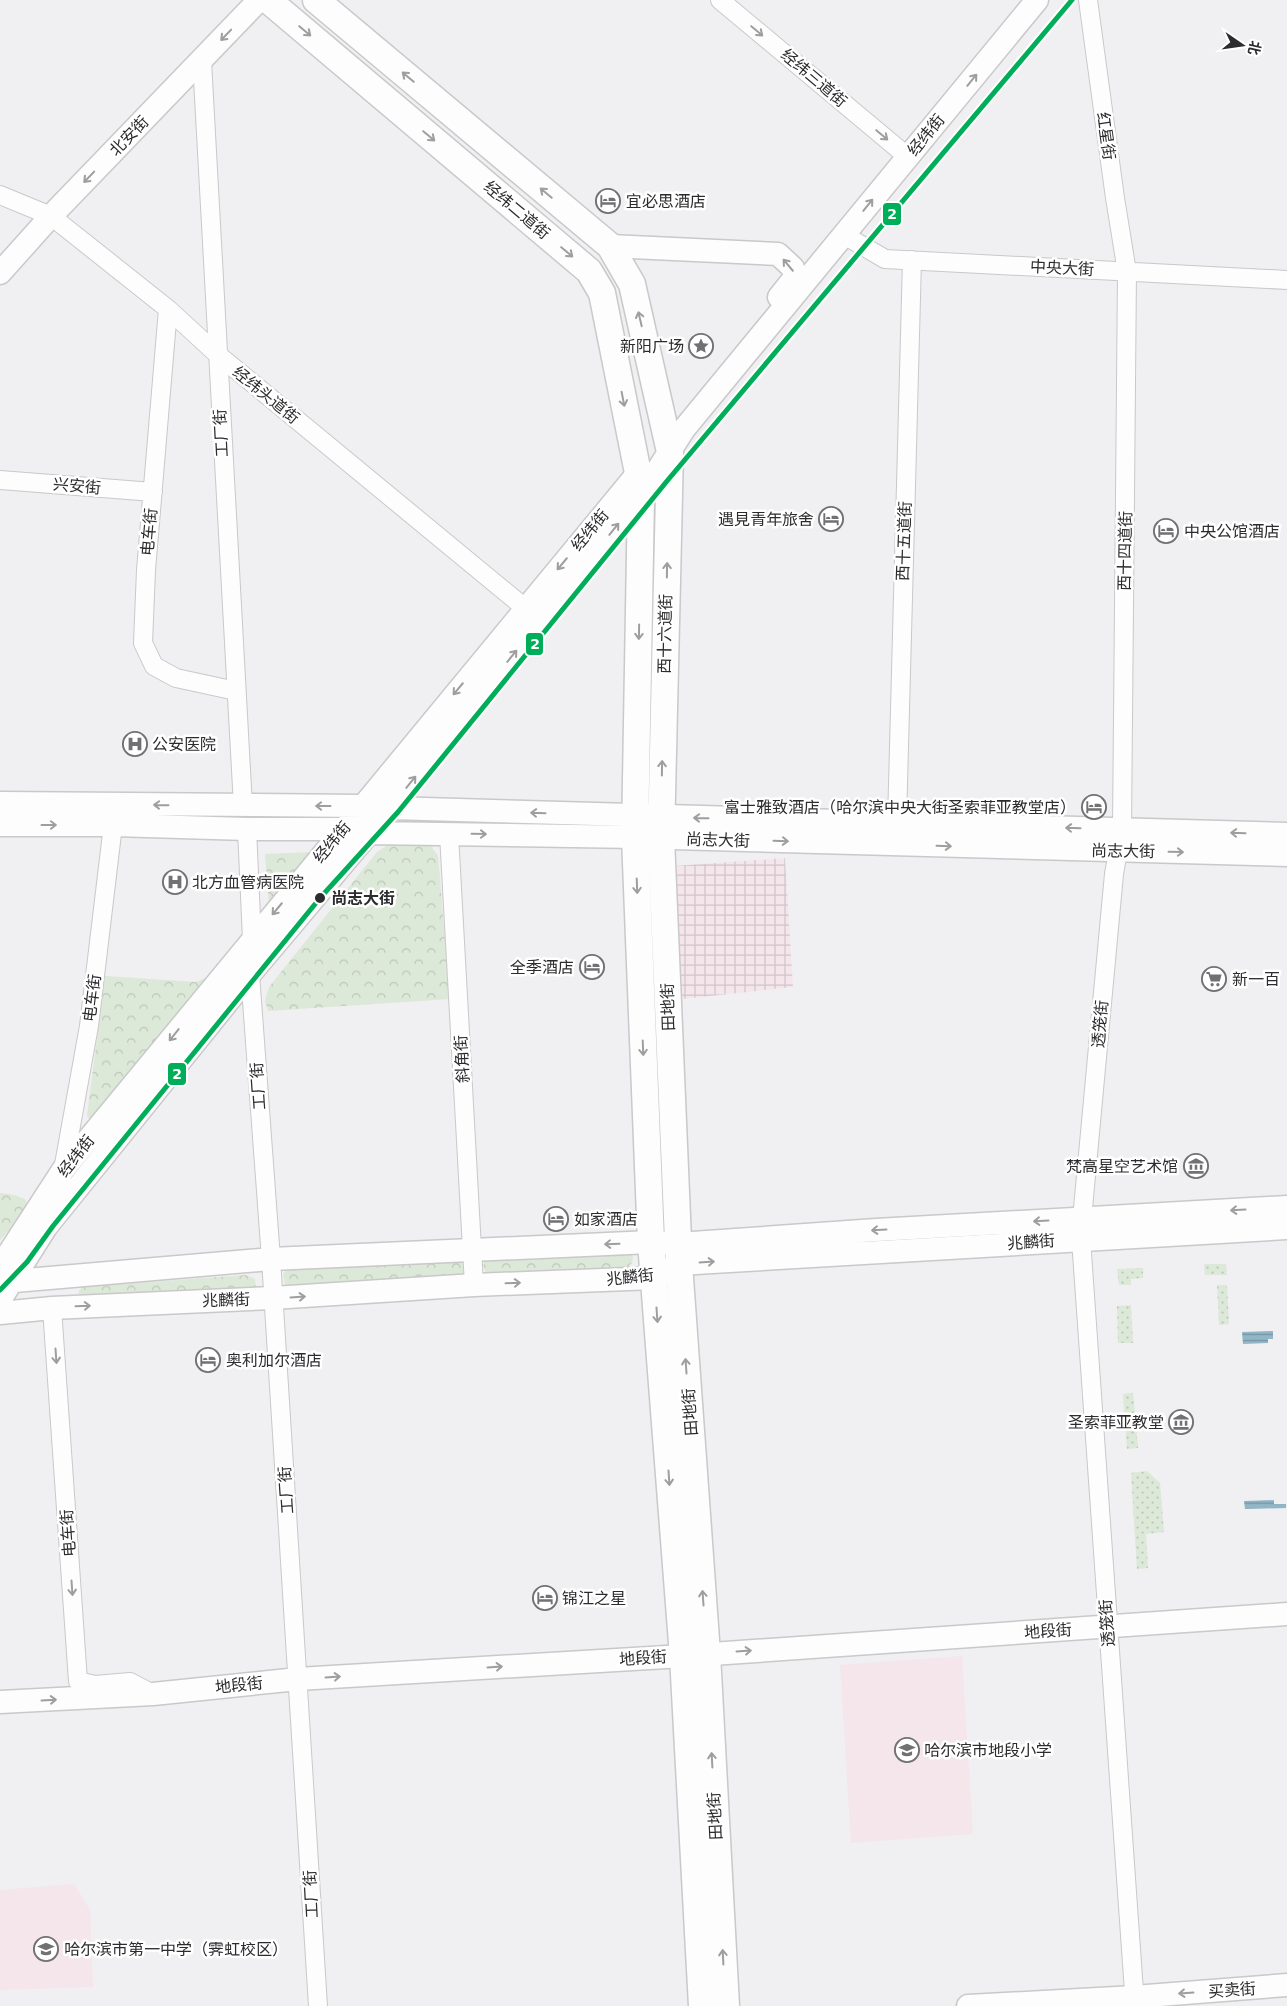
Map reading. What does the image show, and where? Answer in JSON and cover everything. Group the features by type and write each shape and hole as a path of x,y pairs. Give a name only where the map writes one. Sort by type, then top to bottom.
{"highway":[{"name":"经纬二道街","path":"268,0 589,271 602,293 640,485"},
{"name":"经纬二道街","path":"316,0 610,246 632,284 670,452"},
{"name":"西十六道街","path":"648,827 670,452"},
{"name":"西十六道街","path":"640,485 648,827"},
{"name":"田地街","path":"648,827 651,1242 695,1655 726,2006"},
{"name":"田地街","path":"648,827 679,1254 695,1655 702,2006"}],"main road":[{"name":"北安街","path":"0,273 51,216 259,0"},
{"name":"经纬街","path":"684,429 1037,0"},
{"path":"610,246 778,254 793,268 795,277 685,413 684,429 670,452 640,485"},
{"name":"经纬街","path":"0,1300 4,1277 63,1170 525,608 640,485"},
{"name":"经纬街","path":"4,1277 250,974 370,833 640,485"},
{"name":"尚志大街","path":"0,803 362,806 648,827 1120,840 1287,834"},
{"name":"尚志大街","path":"0,825 343,829 370,833 449,834 648,827 897,822 1287,855"},
{"name":"兆麟街","path":"4,1277 271,1259 651,1242 679,1254 1081,1229 1287,1207"},
{"name":"兆麟街","path":"1081,1229 1287,1228"},
{"name":"兆麟街","path":"0,1313 52,1308 273,1298 474,1285 654,1278 679,1254"},
{"name":"地段街","path":"0,1702 153,1694 298,1679 695,1655 1287,1614"},
{"name":"买卖街","path":"968,2006 1135,2001 1287,1985"}],"street":[{"name":"经纬三道街","path":"720,0 908,157"},
{"name":"红星街","path":"1088,0 1115,198 1128,272"},
{"name":"工厂街","path":"202,61 243,806"},
{"name":"经纬头道街","path":"0,194 51,216 168,310 217,354 525,608"},
{"name":"中央大街","path":"844,235 885,259 1287,280"},
{"name":"西十五道街","path":"897,822 912,260"},
{"name":"西十四道街","path":"1120,840 1128,272"},
{"name":"电车街","path":"168,310 146,570 143,643 154,666 176,678 236,691"},
{"name":"兴安街","path":"0,480 153,492"},
{"name":"电车街","path":"63,1170 89,1026 113,825"},
{"path":"247,829 252,940"},
{"name":"斜角街","path":"449,834 474,1285"},
{"name":"透笼街","path":"1120,840 1114,874 1081,1229 1107,1626 1135,2001"},
{"name":"工厂街","path":"250,974 271,1259 318,2006"},
{"name":"电车街","path":"52,1308 78,1681 95,1685 130,1682 153,1694"}],"shaded area":[{"path":"785,858 793,987 682,999 674,866"},
{"name":"哈尔滨市地段小学","path":"962,1656 973,1834 851,1843 840,1665"},
{"name":"哈尔滨市第一中学（霁虹校区）","path":"74,1884 90,1910 93,1987 0,1990 0,1890"}],"green space":[{"path":"413,840 431,846 438,856 450,999 268,1011 265,1001 269,987 377,852 394,841"},
{"path":"312,852 269,905 265,854"},
{"path":"105,976 196,982 208,977 221,977 91,1120 87,1116"},
{"path":"0,1193 25,1199 29,1208 0,1240"},
{"path":"629,1251 633,1257 632,1263 625,1269 488,1275 484,1266 486,1258"},
{"path":"460,1258 465,1263 465,1277 289,1290 285,1285 283,1274 287,1269"},
{"path":"1204,1264 1226,1264 1227,1275 1205,1275"},
{"path":"1143,1268 1143,1278 1131,1279 1131,1285 1119,1285 1117,1269"},
{"path":"246,1275 255,1279 256,1286 252,1291 78,1298 82,1287"},
{"path":"1217,1285 1227,1285 1229,1324 1219,1325"},
{"path":"1131,1305 1133,1343 1118,1343 1117,1306"},
{"path":"1133,1393 1138,1448 1127,1449 1123,1394"},
{"path":"1147,1471 1160,1483 1164,1532 1146,1534 1148,1568 1137,1569 1131,1473"}],"water":[{"path":"1273,1331 1273,1339 1268,1339 1268,1343 1243,1344 1242,1332"},
{"path":"1274,1500 1274,1504 1286,1504 1286,1508 1245,1509 1244,1501"}],"transit line":[{"name":"2","path":"0,1290 27,1262 53,1226 320,898 398,812 667,481 1072,0"}],"place":[{"name":"宜必思酒店","path":"608,201"},
{"name":"新阳广场","path":"701,346"},
{"name":"遇見青年旅舍","path":"831,519"},
{"name":"中央公馆酒店","path":"1166,531"},
{"name":"公安医院","path":"135,744"},
{"name":"富士雅致酒店（哈尔滨中央大街圣索菲亚教堂店）","path":"1094,807"},
{"name":"北方血管病医院","path":"175,882"},
{"name":"尚志大街","path":"320,898"},
{"name":"全季酒店","path":"592,967"},
{"name":"新一百","path":"1214,979"},
{"name":"梵高星空艺术馆","path":"1196,1166"},
{"name":"如家酒店","path":"556,1219"},
{"name":"奥利加尔酒店","path":"208,1360"},
{"name":"圣索菲亚教堂","path":"1181,1422"},
{"name":"锦江之星","path":"545,1598"},
{"name":"哈尔滨市地段小学","path":"907,1750"},
{"name":"哈尔滨市第一中学（霁虹校区）","path":"46,1949"}]}
